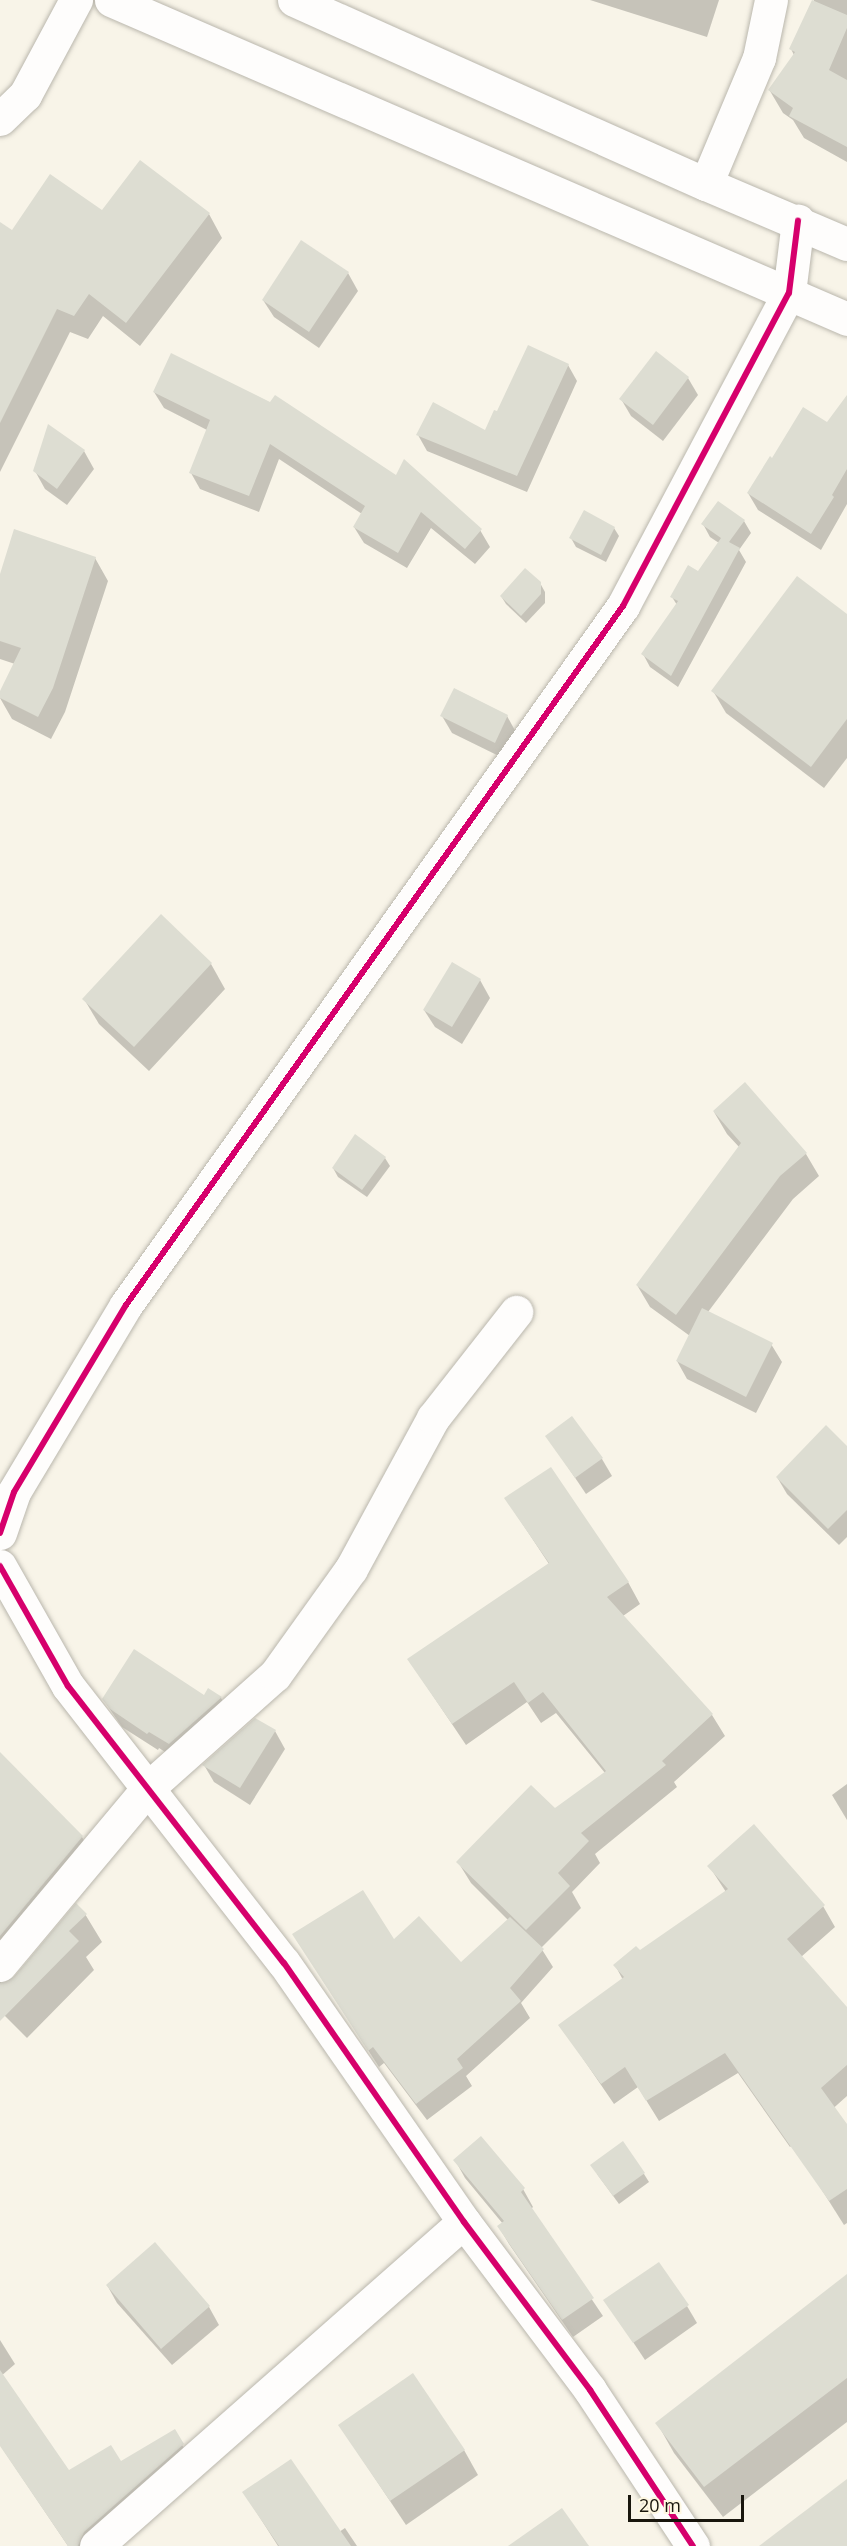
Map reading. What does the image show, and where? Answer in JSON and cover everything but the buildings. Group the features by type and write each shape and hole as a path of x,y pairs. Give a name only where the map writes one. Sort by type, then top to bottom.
{"main road":[{"path":"0,119 25,95 76,0"},
{"path":"111,0 847,319"},
{"path":"294,0 706,184 798,221 847,244"},
{"path":"706,184 759,58 771,0"},
{"path":"0,1533 14,1492 126,1305 623,606 789,293 798,221"},
{"path":"0,1965 148,1788 275,1675 351,1569 433,1418 516,1312"},
{"path":"0,1566 68,1686 284,1963 464,2222 590,2390 693,2546"},
{"path":"96,2546 464,2222"}],"cycle path":[{"path":"0,1533 14,1492 126,1305 623,606 789,293 798,221"},
{"path":"0,1566 68,1686 284,1963 464,2222 590,2390 693,2546"}]}
